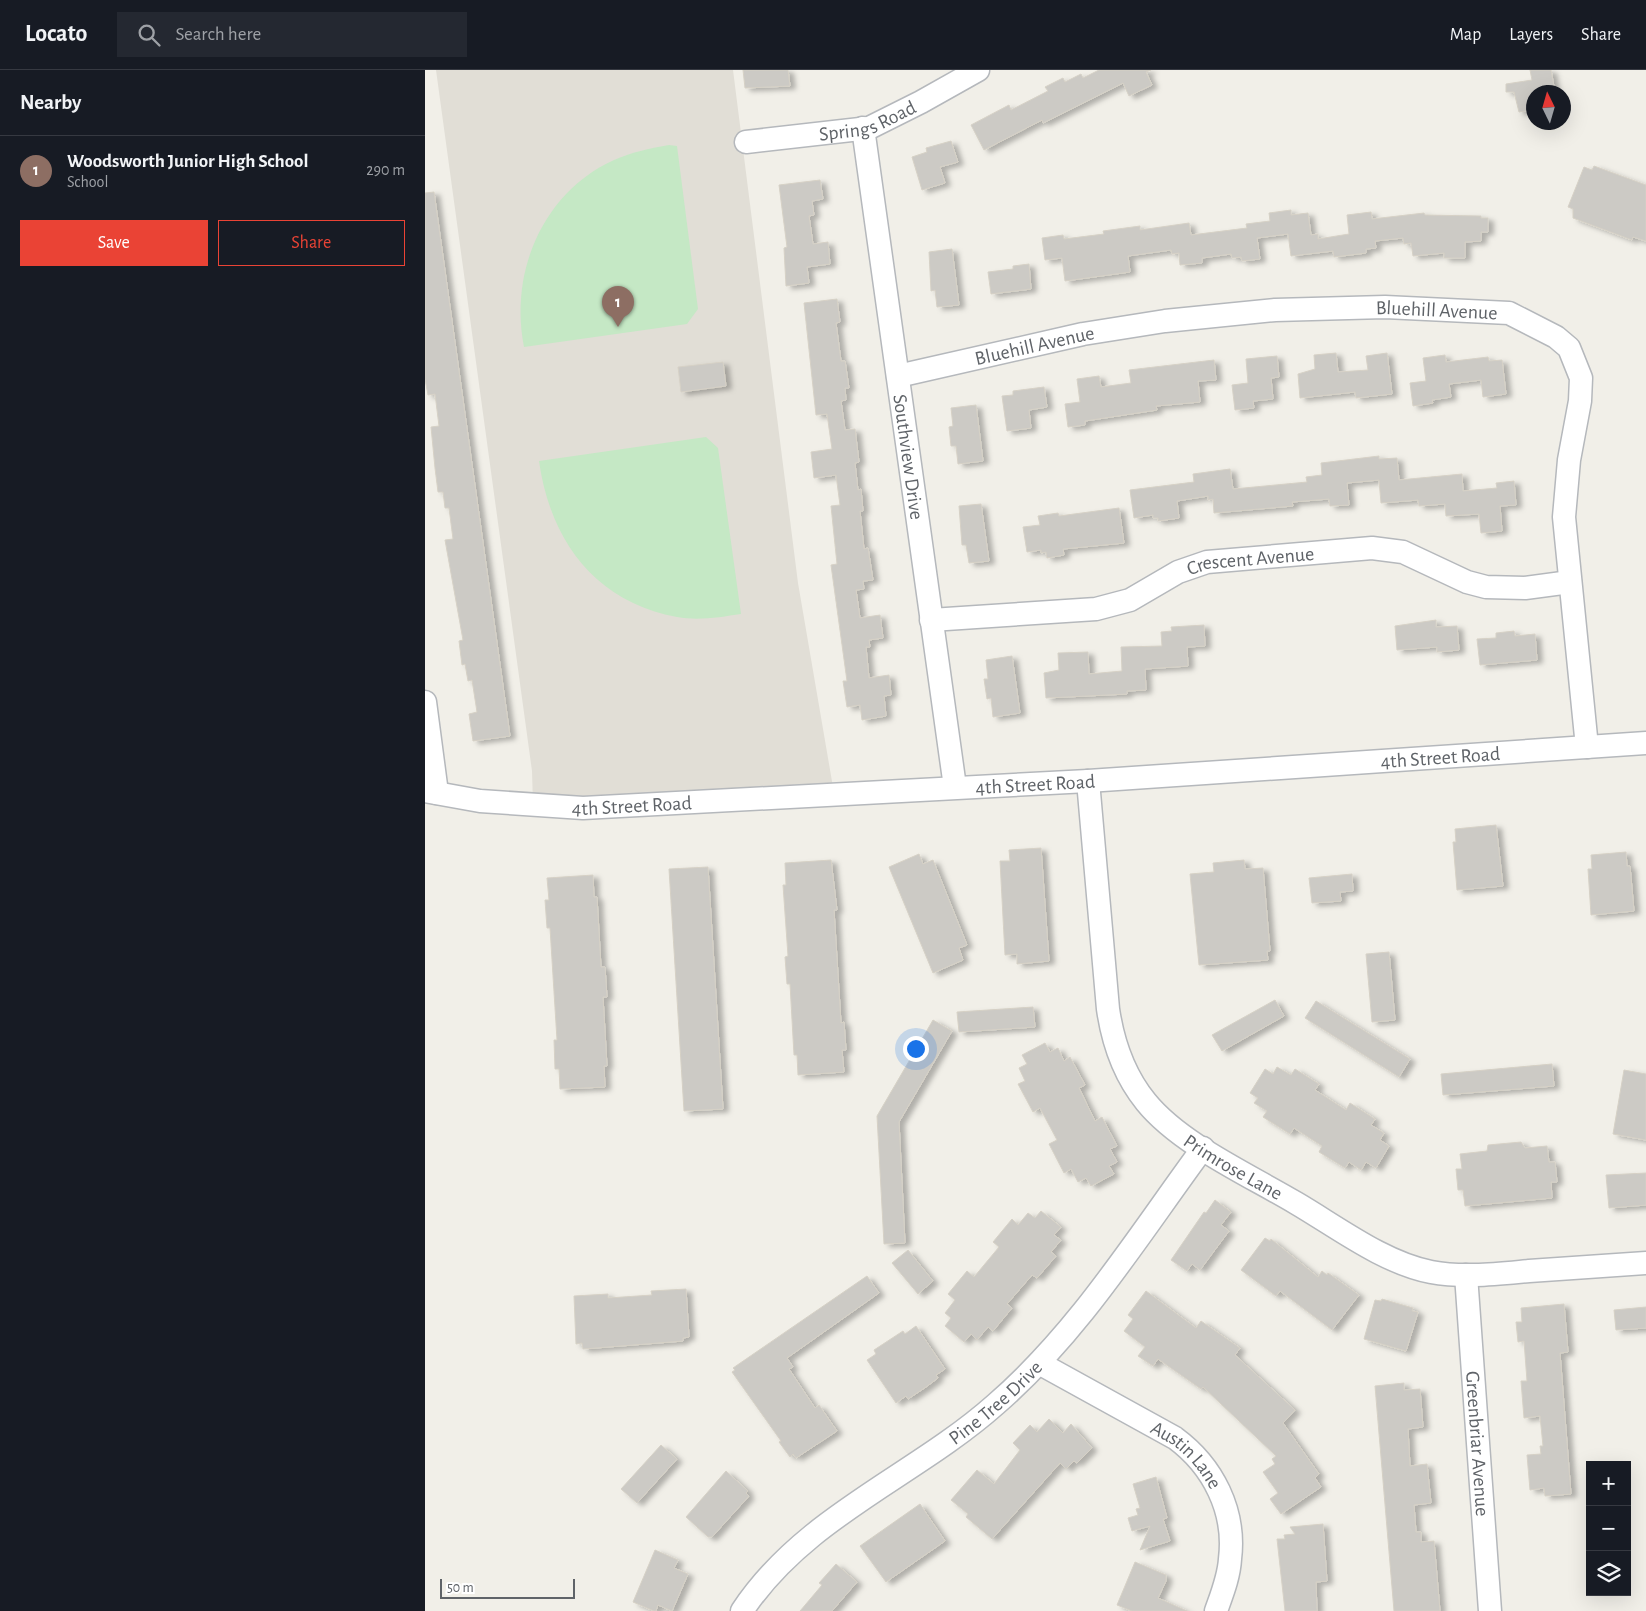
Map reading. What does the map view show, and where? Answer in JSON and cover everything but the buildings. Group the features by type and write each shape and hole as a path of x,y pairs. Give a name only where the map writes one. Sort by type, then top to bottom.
{"street":[{"name":"Springs Road","path":"746,142 863,128 921,102 978,70"},
{"name":"Southview Drive","path":"863,128 955,787"},
{"name":"Bluehill Avenue","path":"898,376 1083,334 1220,314 1357,307 1431,308 1509,313 1556,337 1569,348 1581,378 1580,401 1569,460 1564,517 1587,747"},
{"name":"Crescent Avenue","path":"931,620 1095,609 1129,600 1178,572 1207,562 1372,548 1403,552 1467,582 1486,587 1525,588 1571,582"},
{"path":"425,702 431,792"},
{"name":"4th Street Road","path":"431,792 480,801 583,808 1088,781 1646,743"},
{"name":"Primrose Lane","path":"1088,781 1108,1008 1113,1038 1130,1078 1147,1103 1168,1124 1203,1148 1384,1254 1429,1271 1466,1275 1646,1263"},
{"name":"Pine Tree Drive","path":"742,1611 784,1560 820,1528 960,1434 997,1404 1039,1363 1082,1313 1203,1148"},
{"name":"Greenbriar Avenue","path":"1466,1275 1490,1611"},
{"name":"Austin Lane","path":"1039,1363 1175,1438 1192,1452 1207,1470 1224,1502 1231,1542 1227,1578 1216,1611"}],"shaded area":[{"path":"436,70 733,70 798,583 834,793 533,805 532,771"}],"green space":[{"path":"669,145 677,146 698,309 687,324 524,347 521,319 522,291 527,263 537,237 550,213 568,192 589,174 621,157"},
{"path":"706,437 718,448 741,614 693,619 677,617 648,609 622,597 600,582 581,563 566,541 554,517 545,490 539,461"}],"place":[{"name":"Woodsworth Junior High School","path":"618,327"}]}
